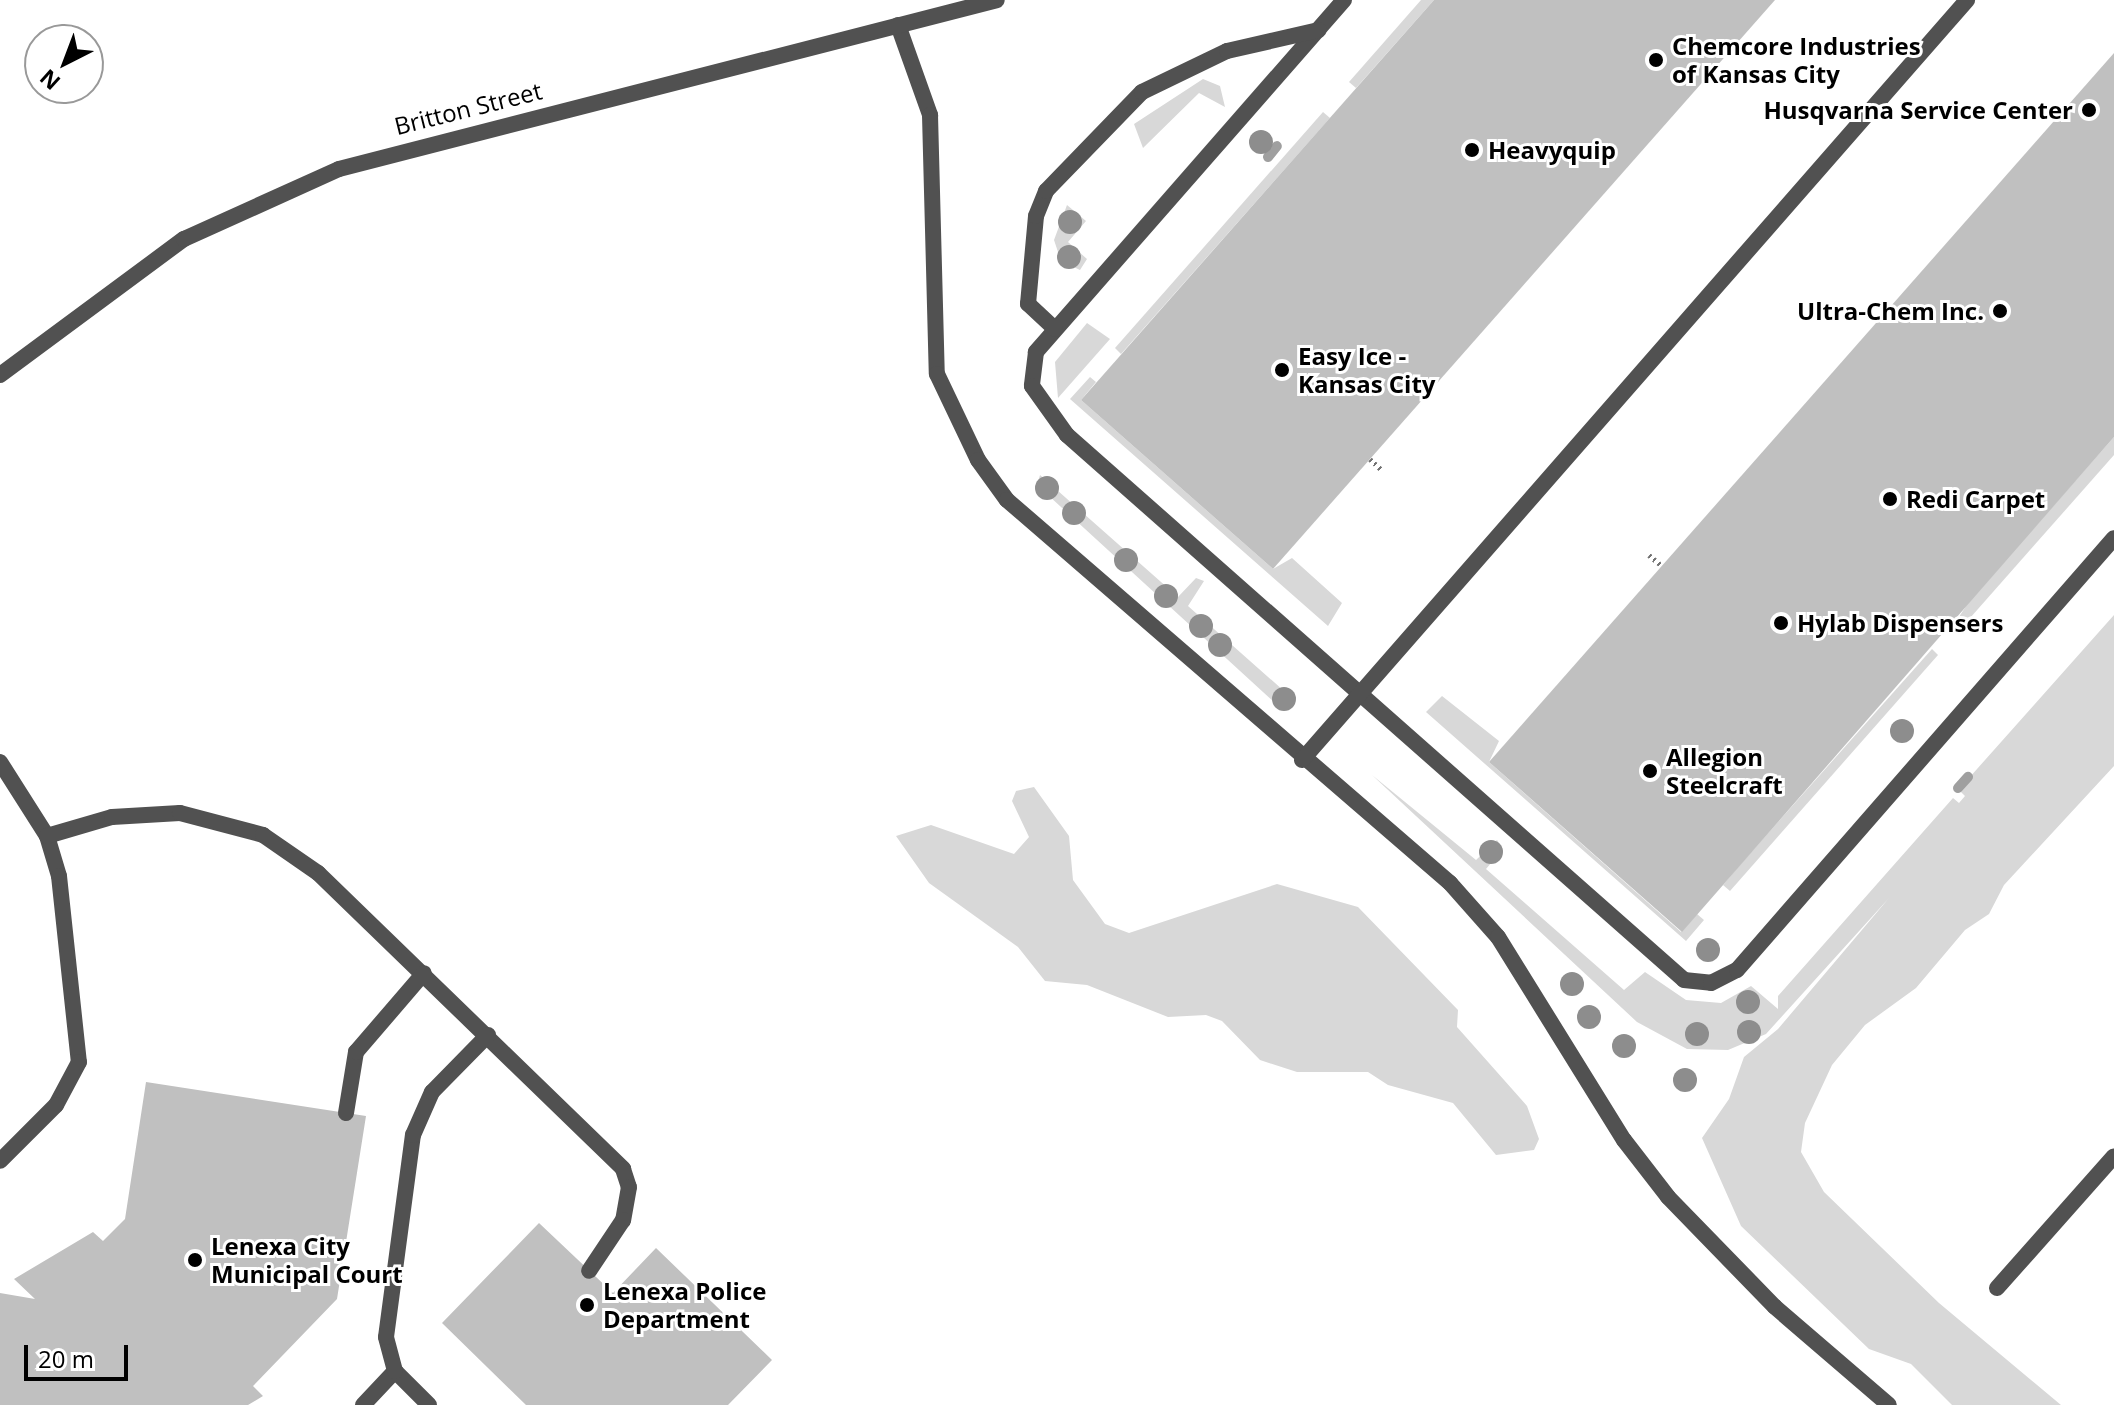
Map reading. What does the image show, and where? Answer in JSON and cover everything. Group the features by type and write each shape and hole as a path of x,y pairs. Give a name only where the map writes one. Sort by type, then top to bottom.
{"street":[{"name":"Britton Street","path":"0,375 184,239 339,169 997,0"},
{"path":"1344,0 1055,329 1031,369 1052,421 1671,970 1711,983 1737,970 2114,538"},
{"path":"1302,760 1967,0"},
{"path":"898,25 930,115 937,374 978,460 1007,500 1302,760 1450,883 1498,937 1624,1140 1668,1197 1775,1307 1889,1405"},
{"path":"1055,329 1028,304 1036,216 1046,191 1142,92 1227,51 1319,30"},
{"path":"0,762 47,836 59,876 79,1062 56,1105 0,1161"},
{"path":"47,836 148,812 238,824 318,873 623,1169 629,1187 623,1220 589,1271"},
{"path":"346,1113 356,1052 424,973"},
{"path":"429,1405 395,1371 386,1337 389,1296 413,1135 432,1092 488,1035"},
{"path":"1997,1288 2114,1156"},
{"path":"363,1405 395,1371"}],"path":[{"path":"1370,459 1382,470"},
{"path":"1649,555 1662,566"}],"shaded area":[{"path":"1421,0 1434,0 1356,88 1349,82"},
{"path":"1203,79 1220,86 1225,107 1199,93 1143,148 1134,124"},
{"path":"1323,112 1330,118 1121,354 1115,348"},
{"path":"1067,205 1086,221 1068,242 1087,259 1080,270 1061,261 1054,240"},
{"path":"1087,323 1110,339 1058,398 1055,362"},
{"path":"1090,377 1096,382 1081,400 1273,569 1292,558 1342,603 1328,626 1070,399"},
{"path":"2114,437 2114,455 1963,626 1957,620 1970,600"},
{"path":"1040,475 1178,597 1196,578 1204,581 1188,606 1284,691 1274,702 1037,485"},
{"path":"2114,615 2114,766 2004,885 1989,914 1965,930 1916,988 1865,1025 1832,1065 1805,1123 1801,1152 1824,1192 1939,1303 2061,1405 1952,1405 1911,1364 1869,1349 1741,1226 1702,1138 1729,1099 1744,1057 1778,1029 1889,898 1766,1034 1728,1050 1687,1049 1637,1022 1372,775 1476,860 1497,840 1503,849 1486,869 1624,990 1645,972 1686,1000 1721,1003 1751,986 1778,1009 1778,996 1953,798 1959,803 1965,796 1960,791 1969,778"},
{"path":"1932,649 1938,655 1730,891 1723,885 1738,867"},
{"path":"1442,696 1499,741 1489,762 1681,932 1697,914 1704,920 1686,941 1426,712"},
{"path":"1034,787 1069,836 1073,880 1105,924 1129,933 1277,884 1358,907 1458,1010 1457,1027 1527,1106 1539,1139 1534,1150 1496,1155 1453,1103 1388,1085 1368,1072 1297,1072 1260,1060 1222,1021 1206,1015 1168,1017 1087,985 1045,981 1018,947 929,883 896,836 931,825 1014,854 1029,837 1012,801 1016,791"}],"building":[{"path":"1434,0 1775,0 1273,569 1081,400"},
{"path":"2114,53 2114,437 1682,932 1489,762"},
{"name":"Lenexa City Municipal Court","path":"146,1082 366,1116 337,1299 253,1386 263,1396 248,1405 0,1405 0,1293 35,1299 14,1279 93,1232 103,1241 125,1219"},
{"name":"Lenexa Police Department","path":"539,1223 613,1293 656,1248 772,1360 728,1405 526,1405 442,1323"}],"waterway":[{"path":"1268,157 1277,146"},
{"path":"1958,788 1968,777"}],"place":[{"name":"Chemcore Industries of Kansas City","path":"1656,60"},
{"name":"Husqvarna Service Center","path":"2089,110"},
{"name":"Heavyquip","path":"1472,150"},
{"name":"Ultra-Chem Inc.","path":"2000,311"},
{"name":"Easy Ice - Kansas City","path":"1282,370"},
{"name":"Redi Carpet","path":"1890,499"},
{"name":"Hylab Dispensers","path":"1781,623"},
{"name":"Allegion Steelcraft","path":"1650,771"},
{"name":"Lenexa City Municipal Court","path":"195,1260"},
{"name":"Lenexa Police Department","path":"587,1305"}]}
